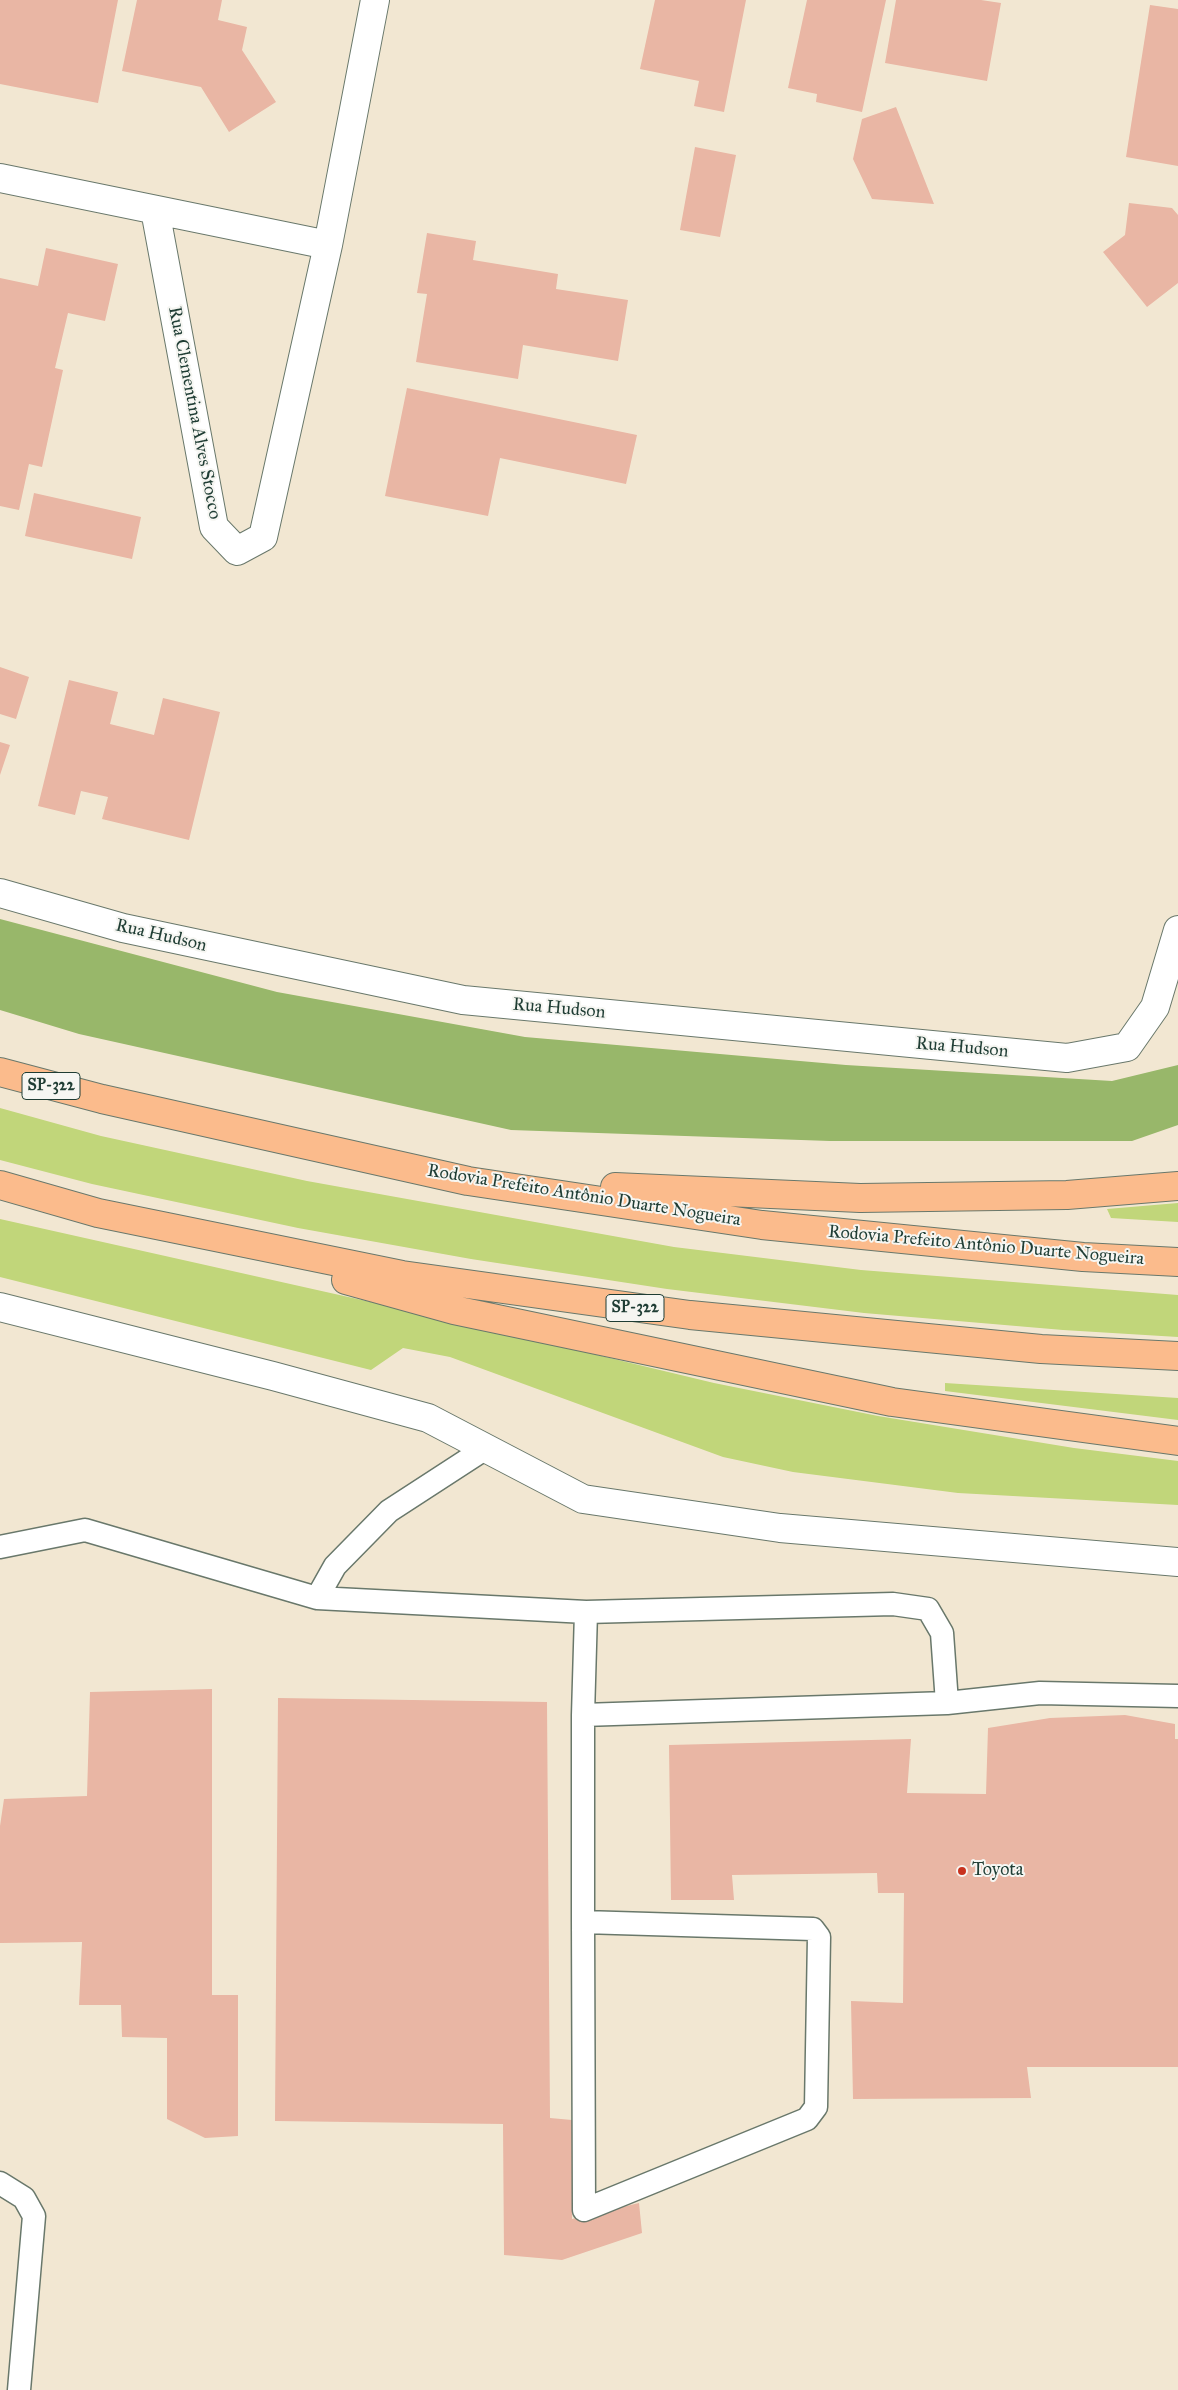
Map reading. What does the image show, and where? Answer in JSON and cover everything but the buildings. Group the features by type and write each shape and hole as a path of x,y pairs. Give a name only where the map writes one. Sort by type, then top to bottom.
{"highway":[{"name":"Rodovia Prefeito Antônio Duarte Nogueira","path":"0,1072 102,1099 468,1180 762,1225 1083,1257 1178,1262"},
{"path":"468,1180 860,1198 1067,1195 1178,1186"},
{"name":"SP-322","path":"0,1185 98,1213 402,1275 690,1315 1041,1349 1178,1356"},
{"path":"98,1213 464,1312 892,1402 1178,1441"}],"street":[{"name":"Rua Clementina Alves Stocco","path":"155,210 214,527 237,551 263,537 328,245 375,0"},
{"path":"0,178 328,245"},
{"name":"Rua Hudson","path":"0,893 123,928 463,1000 1067,1058 1127,1047 1155,1008 1178,930"},
{"path":"0,1307 273,1376 428,1418 583,1499 780,1528 1178,1562"}],"lane":[{"path":"317,1598 335,1566 389,1511 486,1448"},
{"path":"0,1547 85,1530 317,1598 586,1612 893,1604 928,1609 942,1633 946,1703"},
{"path":"583,1922 813,1930 819,1937 816,2107 807,2119 584,2210 583,1922 583,1715 586,1612"},
{"path":"583,1715 946,1703 1040,1693 1178,1696"},
{"path":"0,2183 24,2198 34,2216 19,2390"}],"green space":[{"path":"0,919 277,992 525,1037 846,1065 1112,1081 1178,1065 1178,1125 1132,1141 830,1141 511,1130 79,1034 0,1010"},
{"path":"0,1108 101,1136 307,1181 674,1247 861,1270 1178,1295 1178,1337 1063,1330 864,1313 667,1289 471,1259 298,1228 92,1184 0,1160"},
{"path":"1178,1203 1178,1222 1111,1218 1107,1209"},
{"path":"0,1219 460,1322 714,1383 878,1416 1074,1448 1178,1461 1178,1505 958,1493 793,1472 723,1457 450,1357 403,1348 371,1370 0,1277"},
{"path":"945,1383 1178,1398 1178,1420 945,1391"}],"place":[{"name":"Toyota","path":"962,1871"}]}
